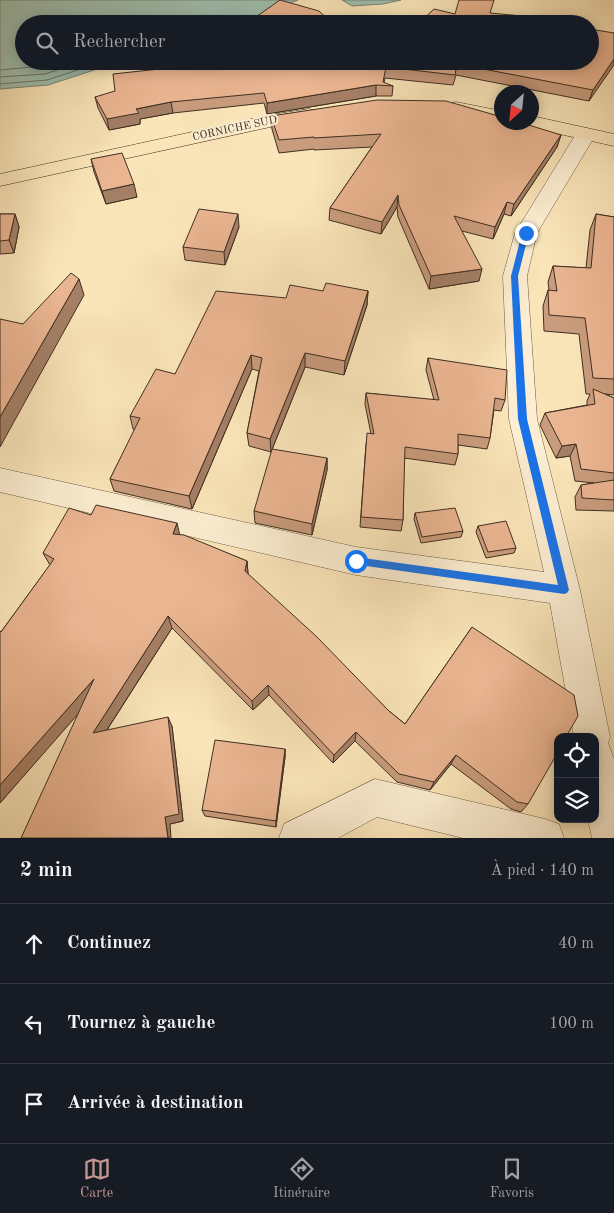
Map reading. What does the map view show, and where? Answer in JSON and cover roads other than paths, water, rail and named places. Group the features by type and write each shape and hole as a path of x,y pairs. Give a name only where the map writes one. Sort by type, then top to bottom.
{"main road":[{"path":"434,105 444,105 494,115"},
{"name":"CORNICHE SUD","path":"0,180 270,121 328,112"},
{"path":"539,124 614,140"}],"street":[{"path":"586,134 526,233 515,276 522,419 564,590 591,733"},
{"path":"0,480 356,561 564,590"},
{"path":"599,776 611,838"},
{"path":"298,838 375,798 545,838"}],"water":[{"path":"0,0 298,0 259,15 15,15 15,70 94,70 48,85 0,89"},
{"path":"342,0 401,0 383,4 352,6"}]}
